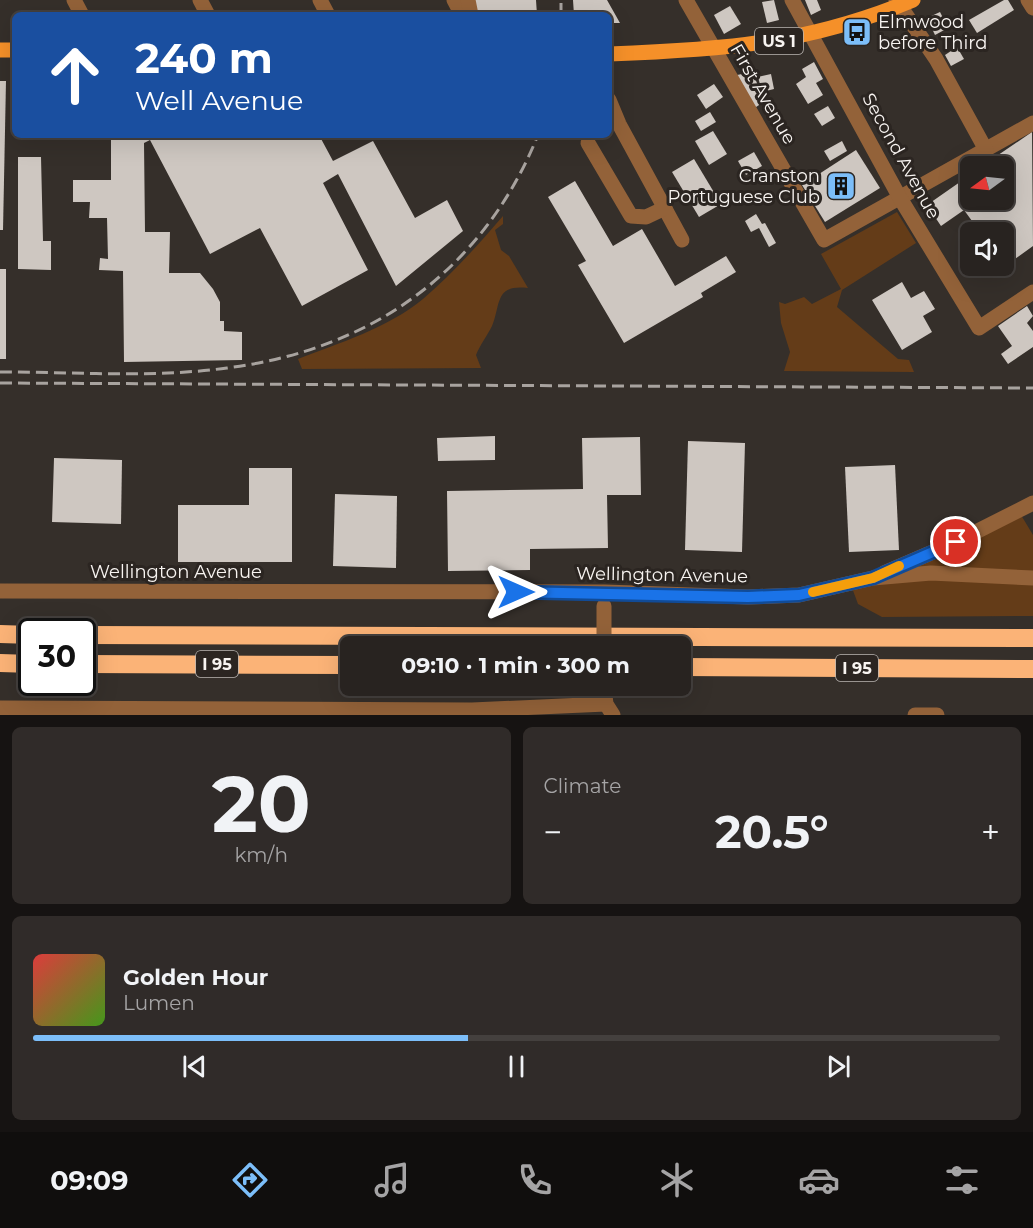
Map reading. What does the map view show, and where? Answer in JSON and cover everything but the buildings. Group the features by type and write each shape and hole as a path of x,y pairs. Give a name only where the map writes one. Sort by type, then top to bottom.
{"highway":[{"path":"0,634 18,634"},
{"name":"I 95","path":"96,635 1033,638"},
{"path":"0,663 18,664"},
{"name":"I 95","path":"96,664 340,665"},
{"name":"I 95","path":"691,667 1033,669"}],"main road":[{"name":"US 1","path":"612,54 714,50 755,45 812,34 903,2"}],"street":[{"name":"First Avenue","path":"686,0 824,240 900,198"},
{"name":"Second Avenue","path":"792,0 900,198 979,328 1033,292"},
{"path":"1028,0 1033,8"},
{"path":"903,2 986,150"},
{"path":"612,107 682,240"},
{"path":"900,198 1033,123"},
{"path":"588,143 631,216 646,217 665,208"},
{"path":"873,578 956,542 1033,503"},
{"name":"Wellington Avenue","path":"0,591 604,599 799,595 873,578 931,573 1033,578"},
{"path":"604,599 604,636"},
{"path":"0,708 234,713 472,710 607,699"},
{"path":"591,715 607,699"},
{"path":"915,715 937,715"}],"shaded area":[{"path":"897,212 916,243 842,290 837,307 898,359 909,360 914,372 784,371 790,352 781,323 779,302 785,304 804,297 812,304 841,289 821,254"},
{"path":"503,216 503,224 495,230 501,250 509,256 528,288 509,289 501,298 492,326 476,355 481,368 302,369 298,359 379,327 423,299 444,280"},
{"path":"1021,515 1033,535 1033,616 882,617 858,604 851,585"}],"railway":[{"path":"561,0 561,12"},
{"path":"0,372 142,374 199,371 279,358 329,343 374,322 416,296 453,264 486,226 515,183 537,138"},
{"path":"0,383 1033,388"}],"slow traffic":[{"path":"813,592 873,578 899,566"}],"place":[{"name":"Elmwood before Third","path":"857,32"},
{"name":"Cranston Portuguese Club","path":"841,186"}],"route":[{"path":"516,592 605,592 748,597 799,595 873,578 956,542"}]}
